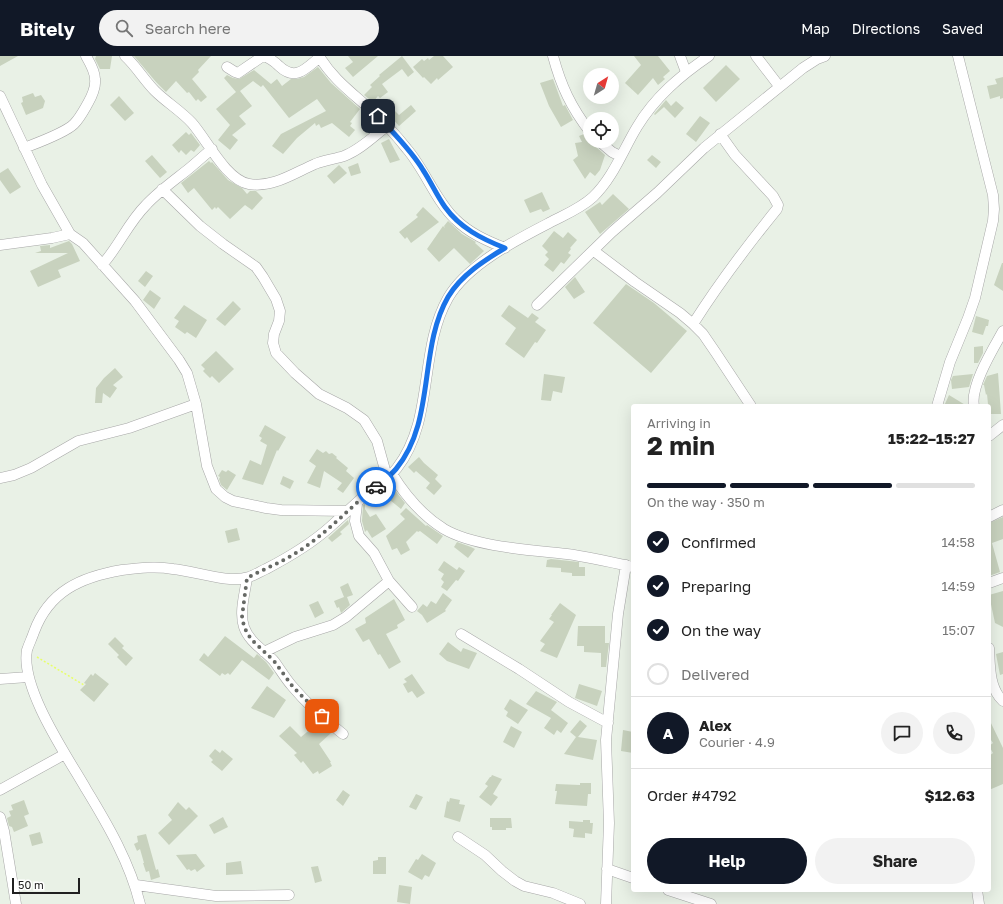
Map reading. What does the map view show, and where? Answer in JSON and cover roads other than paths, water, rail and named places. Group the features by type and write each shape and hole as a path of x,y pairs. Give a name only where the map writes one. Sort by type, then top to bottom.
{"street":[{"path":"24,148 56,134 73,125 78,120 95,87 96,80 86,56"},
{"path":"125,56 154,89 190,121 228,171 240,181 248,184 267,183 281,180 324,161 351,153 386,126"},
{"path":"227,67 238,73 264,56 271,58 284,71 291,74 296,74 306,69 319,56 337,80 370,108 408,150 423,170 445,208 454,218 474,234 505,248"},
{"path":"553,56 562,87 568,100 583,122"},
{"path":"680,56 686,72"},
{"path":"140,904 136,886 124,856 44,715 28,677 26,666 27,650 40,618 47,606 53,599 72,585 94,576 130,569 160,567 218,577 247,578 304,548 357,504 362,498 390,475 401,461 414,436 422,406 430,354 438,318 449,296 473,270 486,259 576,210 592,198 605,184 639,124 666,88 709,56"},
{"path":"756,56 779,86"},
{"path":"538,305 612,232 657,193 720,134 803,68 825,56"},
{"path":"938,404 950,362 975,298 989,243 994,209 993,195 958,56"},
{"path":"0,96 42,185 70,234 83,243 135,301 187,372 196,404 207,466 216,490 233,502 281,510 348,511"},
{"path":"693,324 715,290 752,239 777,209 778,205 773,196 735,155 720,134"},
{"path":"607,148 620,156"},
{"path":"102,265 110,256 134,217 162,189 188,170 212,149"},
{"path":"162,189 200,226 256,267 276,299 280,311 273,344 276,353 295,373 319,394 347,408 364,420 377,441 385,470 432,521 446,530 491,544 568,554 629,566 618,614 606,740 609,823 606,904"},
{"path":"0,245 70,234"},
{"path":"594,251 693,324 707,340 750,404"},
{"path":"974,404 973,400 983,368 1003,331"},
{"path":"0,478 14,475 31,468 78,441 129,428 196,404"},
{"path":"991,434 1003,424"},
{"path":"357,504 355,521 359,536 374,553 389,581 412,607"},
{"path":"991,516 1003,510"},
{"path":"247,578 243,606 244,626 252,640 274,661 300,695 343,734"},
{"path":"991,582 1003,578"},
{"path":"264,652 295,637 333,625 346,617 389,581"},
{"path":"461,634 519,668 569,702 608,723"},
{"path":"991,666 993,683 998,697 1003,701"},
{"path":"0,679 28,677"},
{"path":"0,790 65,754"},
{"path":"0,817 4,831 16,904"},
{"path":"458,837 485,855 502,871 524,886 553,893 580,904"},
{"path":"607,869 631,877"},
{"path":"136,886 216,896 289,895"},
{"path":"674,892 711,904"},
{"path":"977,892 979,904"}]}
